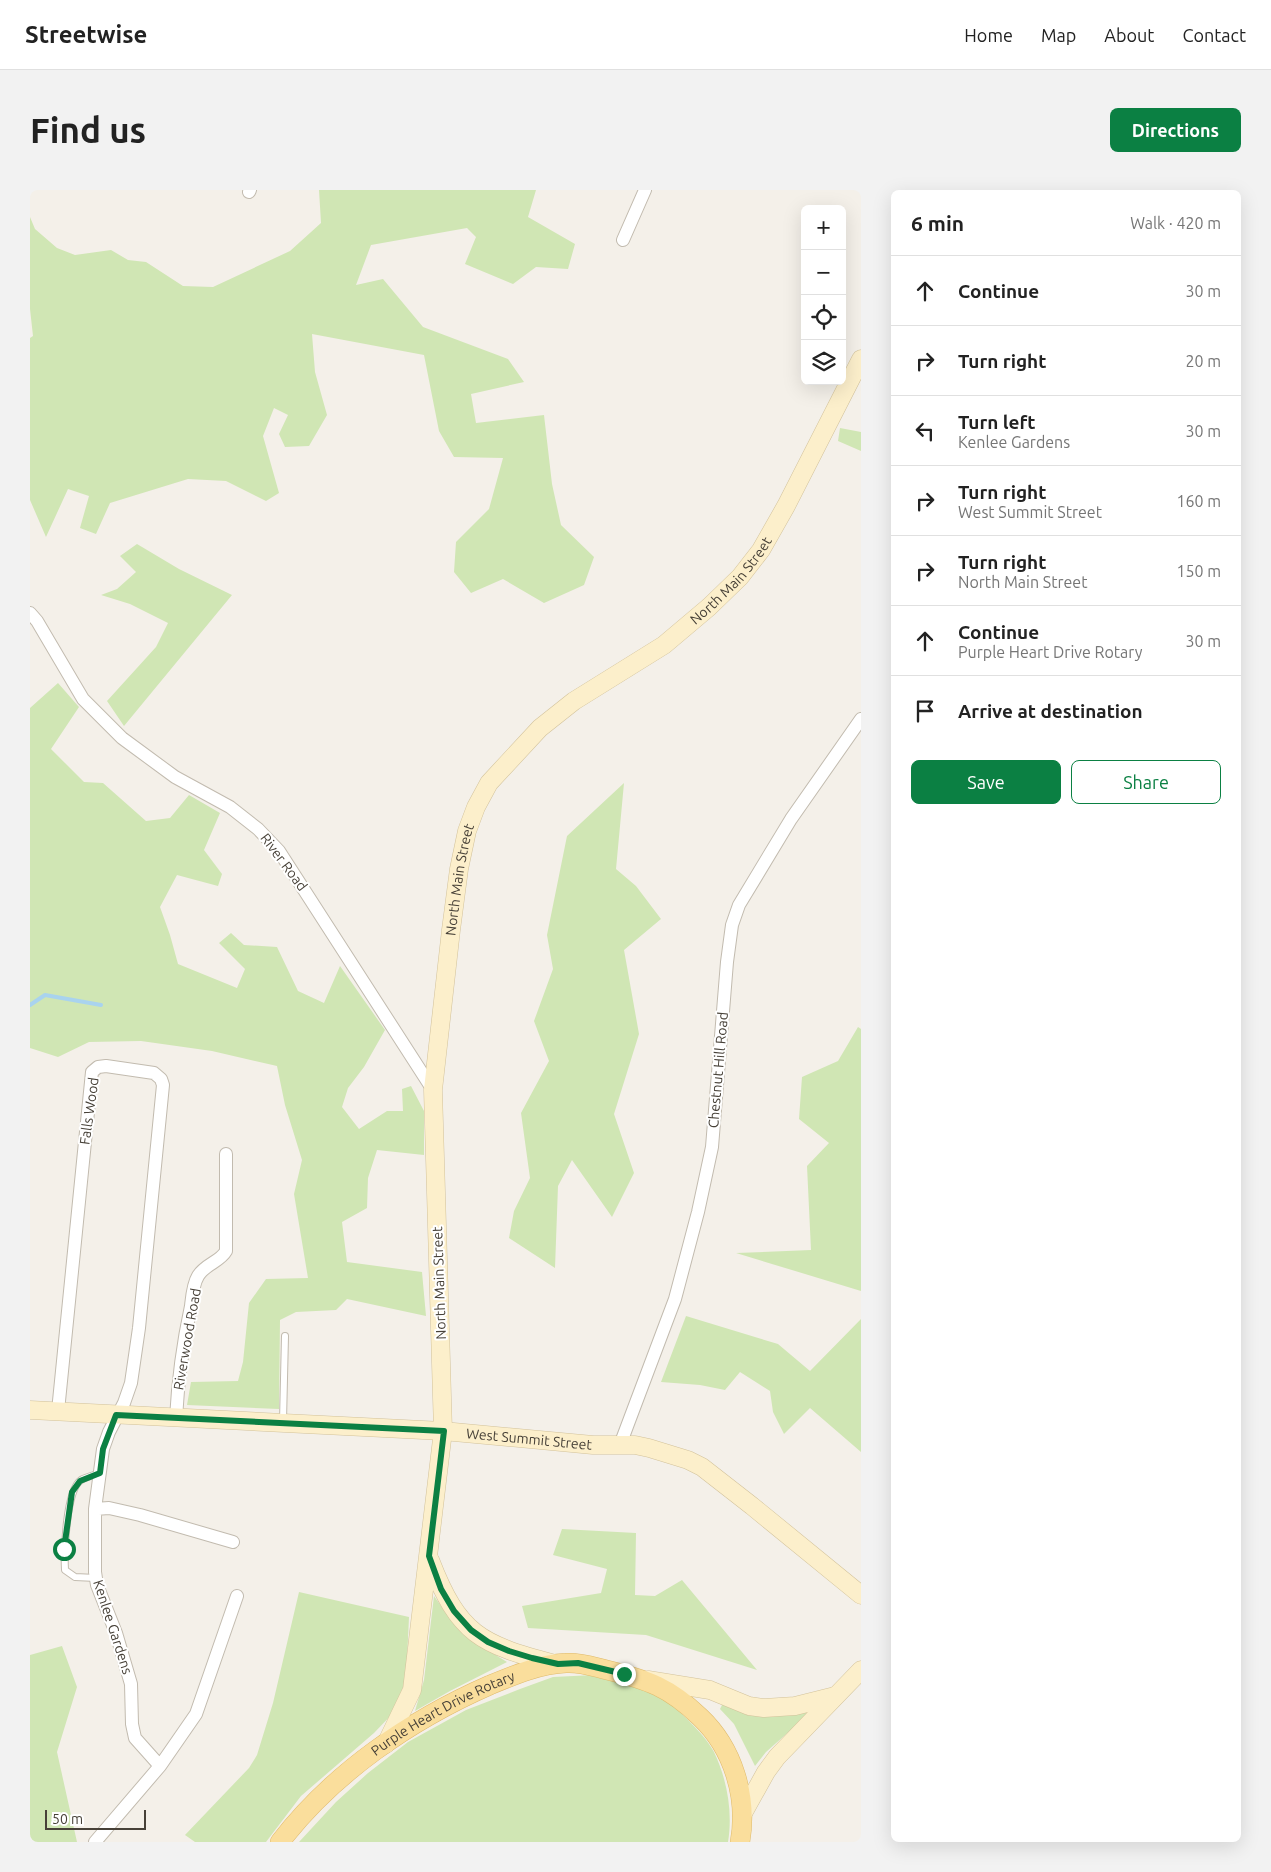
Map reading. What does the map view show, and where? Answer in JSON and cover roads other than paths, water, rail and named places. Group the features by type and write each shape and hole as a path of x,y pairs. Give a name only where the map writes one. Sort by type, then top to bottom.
{"main road":[{"name":"Purple Heart Drive Rotary","path":"280,1842 310,1806 329,1788 386,1744 423,1720 476,1691 520,1673 558,1664 578,1663 644,1679 664,1688 704,1720 721,1742 737,1779 741,1832"}],"street":[{"path":"623,240 645,190"},
{"name":"North Main Street","path":"386,1744 412,1690 444,1431 434,1090 459,869 466,831 476,806 489,783 540,728 574,701 664,645 709,607 740,577 761,550 786,506 861,359"},
{"name":"River Road","path":"30,613 42,629 83,698 122,738 175,777 230,807 258,829 279,851 434,1090"},
{"name":"Chestnut Hill Road","path":"620,1445 675,1299 698,1212 712,1147 727,962 732,925 739,905 791,819 861,719"},
{"name":"Falls Wood","path":"58,1411 89,1090 92,1072 106,1066 154,1073 161,1078 163,1085 139,1328 131,1383 124,1403 116,1415"},
{"name":"Riverwood Road","path":"176,1418 178,1381 184,1336 198,1276 211,1264 223,1257 226,1251 226,1154"},
{"name":"West Summit Street","path":"30,1410 444,1431 594,1445 649,1448 688,1460 702,1467 861,1595"},
{"name":"Kenlee Gardens","path":"116,1415 103,1449 95,1509 96,1578 116,1633 131,1684 132,1724 135,1738 160,1766"},
{"path":"95,1509 109,1508 140,1515 233,1542"},
{"name":"North Main Street","path":"429,1556 447,1599 454,1611 471,1630 488,1642 509,1651 558,1664"},
{"path":"94,1842 160,1766 196,1714 237,1596"},
{"path":"741,1832 773,1762 797,1734 861,1670"},
{"path":"644,1679 710,1690 749,1706 764,1708 795,1706 835,1696"}],"lane":[{"path":"282,1422 285,1336"},
{"path":"96,1578 75,1577 65,1570 64,1549 72,1492 80,1481 100,1473"}],"waterway":[{"path":"30,1005 45,995 101,1005"}]}
